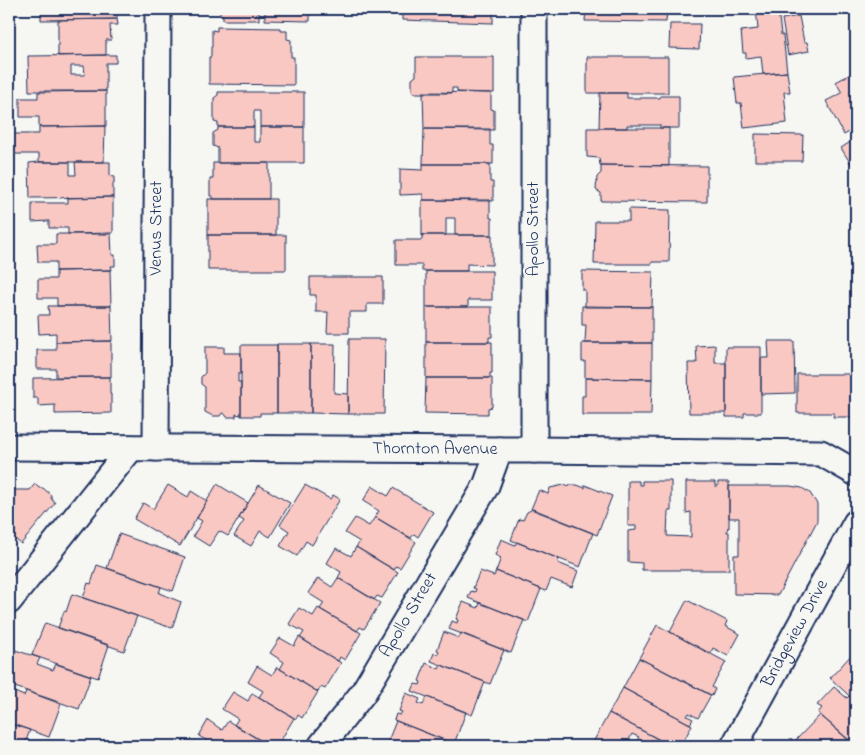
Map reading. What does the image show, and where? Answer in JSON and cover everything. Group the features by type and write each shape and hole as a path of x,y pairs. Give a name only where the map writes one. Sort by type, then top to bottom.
{"street":[{"name":"Venus Street","path":"156,448 158,9"},
{"name":"Apollo Street","path":"534,9 534,450"},
{"name":"Thornton Avenue","path":"9,447 821,453 856,473"},
{"path":"9,601 131,448"},
{"name":"Apollo Street","path":"321,746 363,693 486,486 499,450"},
{"name":"Bridgeview Drive","path":"734,746 856,524"}],"building":[{"path":"41,9 117,9 117,19 41,20"},
{"path":"220,9 259,9 259,20 223,20"},
{"path":"265,9 310,9 310,21 265,20"},
{"path":"402,9 493,9 493,23 402,20"},
{"path":"586,9 667,9 666,22 585,21"},
{"path":"756,9 778,9 787,72 763,74 761,56 746,58 746,53 743,53 741,31 758,29"},
{"path":"799,16 804,42 807,42 809,51 788,55 782,19"},
{"path":"117,19 118,25 110,25 111,40 106,40 106,55 58,56 58,20"},
{"path":"670,24 700,24 699,49 669,48"},
{"path":"217,27 281,28 281,31 287,31 287,39 291,40 291,57 294,57 294,85 209,84 212,30 217,31"},
{"path":"116,55 116,63 106,63 106,91 29,91 28,56","holes":["71,66 84,66 85,75 71,75"]},
{"path":"416,57 494,57 494,93 457,92 457,88 452,88 452,93 414,93 412,90 412,79 416,76"},
{"path":"587,57 668,57 668,93 587,93"},
{"path":"856,71 856,128 844,135 826,101 842,93 836,82"},
{"path":"787,72 790,92 784,92 787,123 744,128 741,103 737,103 734,77"},
{"path":"106,91 106,126 39,127 39,117 20,117 20,98 38,98 38,92"},
{"path":"218,92 304,92 304,127 260,127 260,111 254,111 254,127 218,127 218,123 214,122 214,98 218,95"},
{"path":"423,92 491,93 491,109 494,110 494,130 424,129"},
{"path":"600,93 627,93 627,98 679,96 679,128 660,128 660,125 627,125 627,128 599,128"},
{"path":"105,126 104,162 39,162 39,154 10,154 10,134 39,134 39,127"},
{"path":"218,127 254,127 254,142 260,142 260,127 304,127 304,163 218,163 218,148 213,146 213,133 218,130"},
{"path":"587,128 669,128 669,166 600,165 599,158 587,157"},
{"path":"424,129 490,129 490,145 493,145 493,164 423,164"},
{"path":"755,134 803,135 802,161 755,161"},
{"path":"855,139 856,161 851,164 841,148"},
{"path":"70,162 70,175 76,175 75,162 110,162 110,176 114,176 113,197 30,198 29,163"},
{"path":"213,163 269,163 269,199 213,199 213,196 210,196 210,179 213,179"},
{"path":"423,164 490,164 490,182 493,182 493,201 423,200 423,194 400,195 400,169 423,170"},
{"path":"601,165 707,166 707,202 601,201 601,193 596,190 597,177 601,173"},
{"path":"113,197 113,233 68,234 68,228 49,228 49,221 32,222 32,203 68,203 68,198"},
{"path":"208,199 276,199 276,235 208,235"},
{"path":"422,200 490,200 492,235 455,235 455,218 446,218 446,235 422,235"},
{"path":"629,209 670,210 669,262 652,262 652,264 594,264 595,221 629,221"},
{"path":"56,234 111,234 112,255 115,255 115,266 111,266 112,270 56,271 56,262 38,262 37,244 56,244"},
{"path":"208,235 286,235 286,270 208,270"},
{"path":"422,235 492,235 492,265 467,264 467,271 422,271 422,265 396,265 396,240 422,240"},
{"path":"110,270 111,306 57,306 57,298 38,298 38,279 56,279 56,271"},
{"path":"426,271 492,271 492,300 468,300 468,307 426,307"},
{"path":"582,271 653,272 652,307 585,307 585,290 582,290"},
{"path":"310,277 383,277 383,304 367,304 367,312 349,312 349,333 327,333 328,312 316,312 316,295 310,295"},
{"path":"48,306 111,306 112,341 56,342 56,333 39,334 38,315 49,315"},
{"path":"582,306 652,307 652,343 585,343 586,325 582,325"},
{"path":"426,307 492,307 492,337 489,337 489,342 426,342"},
{"path":"349,339 385,339 384,414 348,414"},
{"path":"111,341 111,377 56,377 56,369 37,369 37,350 56,350 56,342"},
{"path":"768,341 794,341 795,393 761,394 761,358 769,358"},
{"path":"426,342 492,342 492,373 490,373 490,378 426,378"},
{"path":"582,343 652,343 652,379 585,378 585,361 582,361"},
{"path":"277,344 311,344 311,413 277,413"},
{"path":"311,344 335,344 334,393 348,394 348,414 311,413"},
{"path":"241,345 277,345 277,413 260,413 260,416 241,416"},
{"path":"715,345 715,363 726,363 726,413 689,413 688,363 697,363 696,346"},
{"path":"205,347 224,347 224,353 241,353 241,374 238,374 238,382 241,382 241,415 236,414 236,417 227,417 222,413 220,416 213,416 205,412 205,387 201,384 201,377 205,373"},
{"path":"726,347 761,347 761,413 744,413 744,417 726,417"},
{"path":"797,374 856,374 856,417 833,417 834,413 797,413"},
{"path":"110,377 111,413 55,414 55,405 38,406 38,398 33,398 33,378"},
{"path":"426,378 492,378 492,407 488,408 488,414 425,413"},
{"path":"585,378 652,379 651,415 582,415 582,396 585,396"},
{"path":"628,481 639,481 639,485 642,485 642,481 671,481 671,511 668,511 667,536 691,537 691,512 686,513 686,482 715,482 715,486 718,486 718,482 729,482 729,528 727,532 729,532 729,570 642,570 642,563 628,562 628,531 636,530 636,526 628,526"},
{"path":"35,484 51,495 55,503 21,544 9,534 9,486 14,486 14,490 30,490"},
{"path":"217,484 248,503 228,536 219,531 209,546 193,536 202,521 197,518"},
{"path":"168,485 188,497 191,491 207,501 180,546 134,519 143,503 153,509"},
{"path":"259,485 290,503 270,537 260,531 251,546 234,536 244,521 239,518"},
{"path":"305,485 330,499 333,495 340,499 312,545 306,541 297,556 280,546 289,531 280,525"},
{"path":"564,485 569,487 569,485 577,485 585,488 585,485 612,496 597,535 531,509 539,490 548,494 550,488"},
{"path":"372,486 388,496 393,488 433,512 418,537 414,534 411,538 375,517 379,511 363,501"},
{"path":"729,486 790,486 802,488 810,493 817,504 817,521 778,595 734,594 734,555 739,555 739,518 729,518"},
{"path":"533,509 593,533 580,567 511,540 519,519 523,520 527,512"},
{"path":"375,517 416,542 400,568 396,566 394,570 356,547 360,542 345,533 355,518 369,526"},
{"path":"119,534 185,557 173,591 107,568"},
{"path":"501,539 515,545 517,542 559,559 558,563 578,571 572,587 551,579 546,591 496,571 501,558 495,555"},
{"path":"356,547 398,572 382,598 377,596 374,600 338,578 341,572 327,563 336,548 351,556"},
{"path":"97,565 161,587 159,593 181,602 172,628 83,598 88,583 91,584"},
{"path":"480,571 494,576 496,571 541,589 528,622 468,598 471,591 475,592 476,589 473,588"},
{"path":"318,578 332,587 338,578 380,603 364,629 360,627 357,631 320,609 324,603 308,593"},
{"path":"72,594 137,616 124,651 58,628"},
{"path":"687,600 727,621 725,626 740,634 728,656 713,648 710,654 670,632"},
{"path":"463,602 478,608 480,603 524,620 511,653 449,629 452,621 457,623 458,620 456,619"},
{"path":"299,608 313,616 318,608 361,633 345,660 340,657 338,661 300,638 304,632 289,624"},
{"path":"45,623 109,645 98,678 32,655"},
{"path":"657,625 726,662 712,687 715,689 712,696 639,658"},
{"path":"444,632 459,638 461,633 504,650 490,684 431,661 434,653 438,654 439,651 437,650"},
{"path":"299,637 341,663 325,689 321,687 318,692 280,669 284,662 270,653 280,638 294,646"},
{"path":"15,650 40,658 37,664 53,670 56,664 91,676 79,709 9,685 11,672 9,669"},
{"path":"856,650 856,702 830,678"},
{"path":"639,658 711,695 698,718 689,713 687,716 693,719 690,724 623,688"},
{"path":"426,663 439,669 441,665 485,682 472,715 412,691 415,684 420,685 421,682 419,681"},
{"path":"257,666 272,675 277,667 318,692 302,718 298,715 296,719 259,697 263,691 248,682"},
{"path":"9,685 12,686 10,690 24,696 26,691 61,704 49,737 9,723"},
{"path":"834,687 847,698 849,696 856,702 856,746 818,713 822,708 817,705"},
{"path":"623,688 692,725 681,746 671,746 609,713"},
{"path":"233,692 248,701 252,693 294,718 278,745 275,742 273,746 270,746 234,725 238,719 222,709"},
{"path":"406,693 420,699 418,703 423,705 427,697 466,712 454,744 394,720 396,714 400,715 402,712 399,711"},
{"path":"609,713 671,746 634,746 639,737 632,734 626,746 591,746"},
{"path":"820,715 855,746 801,746 795,741"},
{"path":"208,720 222,730 228,721 270,746 213,746 199,736"},
{"path":"396,721 452,743 451,746 386,746"},
{"path":"9,723 30,730 24,746 9,746"}]}
